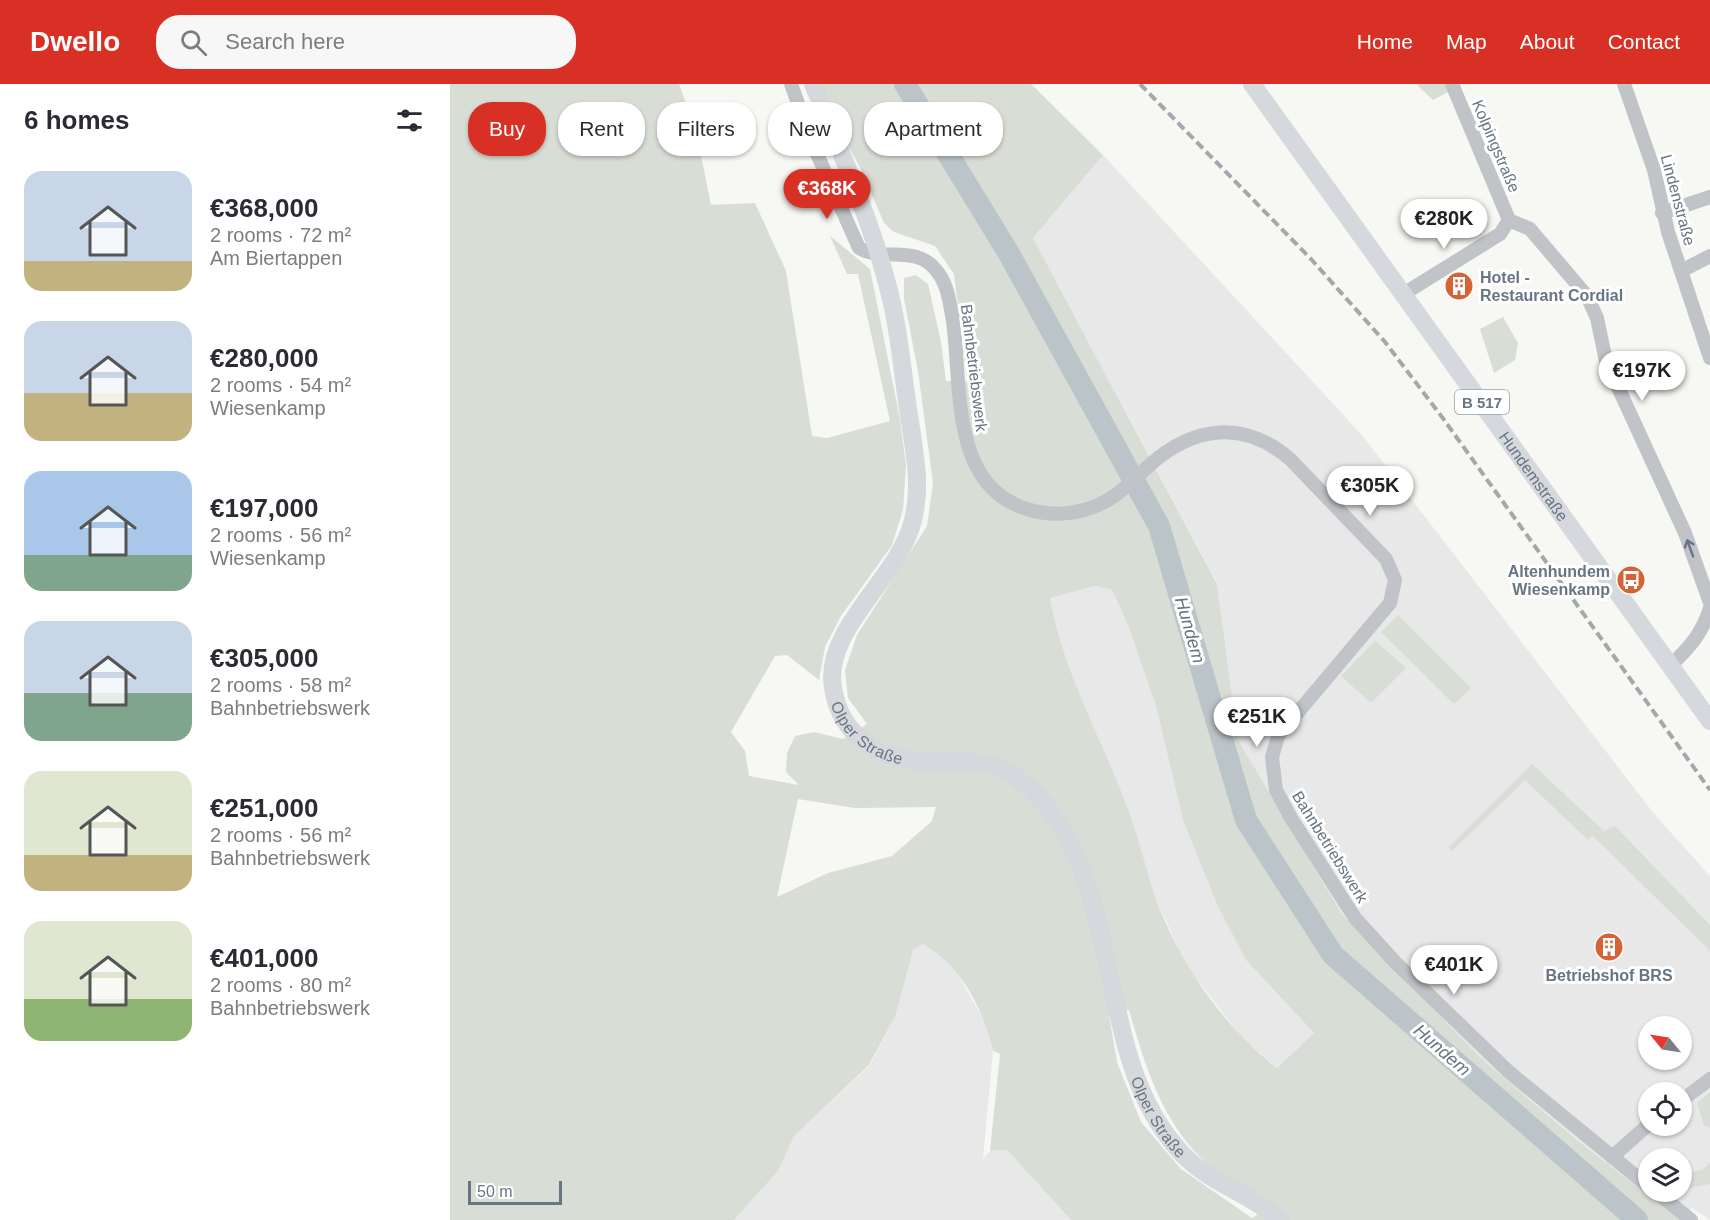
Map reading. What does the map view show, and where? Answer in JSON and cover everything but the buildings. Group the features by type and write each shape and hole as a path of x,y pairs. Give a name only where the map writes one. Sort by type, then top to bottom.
{"main road":[{"name":"Olper Straße","path":"813,84 879,254 889,287 916,449 916,506 909,532 895,561 838,645 832,678 838,709 852,732 870,748 888,755 924,762 970,761 988,764 1009,772 1037,795 1064,831 1093,899 1128,1050 1140,1089 1158,1123 1176,1147 1197,1168 1281,1220"},
{"name":"Hundemstraße","path":"1252,84 1405,293 1710,721"}],"street":[{"path":"791,84 813,145 855,242 863,250 879,254"},
{"name":"Kolpingstraße","path":"1452,84 1509,220"},
{"name":"Lindenstraße","path":"1624,84 1654,170 1662,213 1710,358"},
{"path":"1662,213 1710,197"},
{"path":"1405,293 1500,234 1509,220 1530,229 1587,296 1597,318 1606,361 1685,533 1710,605 1705,626 1696,641 1670,666"},
{"name":"Bahnbetriebswerk","path":"879,254 914,256 924,259 937,270 944,282 956,340 962,421 974,464 986,482 1005,499 1026,509 1051,514 1072,513 1113,497 1159,457 1182,442 1203,435 1231,433 1259,438 1290,459 1386,559 1395,580 1390,603 1278,736 1272,757 1276,790 1344,904 1371,936 1509,1072 1638,1178"},
{"path":"1681,271 1710,256"},
{"path":"1692,1092 1710,1079"},
{"path":"1612,1158 1638,1134"},
{"path":"1669,1202 1692,1220"}],"shaded area":[{"path":"450,84 679,84 686,102 657,102 657,156 701,156 711,205 755,203 786,271 812,436 827,438 890,421 858,274 847,274 830,236 870,269 900,419 906,465 903,510 892,545 841,616 825,647 819,680 787,655 775,656 731,732 745,751 749,776 799,785 786,772 787,753 795,736 814,732 843,739 867,724 848,698 845,670 857,635 927,526 933,483 918,371 904,299 904,278 916,275 928,284 941,342 946,381 967,382 954,274 935,246 894,232 884,223 852,153 852,102 828,102 821,84 1031,84 1103,155 1033,238 1217,584 1238,740 1342,914 1480,1057 1578,1141 1638,1187 1638,1202 1658,1202 1681,1220 1071,1220 1007,1150 990,1151 1000,1054 993,1051 984,1020 969,990 949,964 923,944 913,950 896,1014 869,1065 794,1136 778,1171 734,1220 450,1220","holes":["1095,586 1112,590 1128,625 1156,706 1183,820 1218,906 1246,960 1314,1033 1277,1068 1257,1051 1221,1013 1177,947 1156,899 1129,811 1063,651 1050,598","798,799 855,808 936,807 932,821 892,856 828,873 777,897","1129,1010 1147,1068 1172,1122 1205,1162 1242,1189 1272,1206 1252,1218 1181,1169 1141,1122 1117,1062 1109,1015"]},
{"path":"1416,84 1447,84 1450,91 1433,100"},
{"path":"1103,155 1361,434 1655,815 1710,876 1710,1220 1692,1208 1681,1220 1658,1202 1692,1202 1692,1148 1638,1148 1638,1187 1578,1141 1480,1057 1342,914 1238,740 1217,583 1033,238"},
{"path":"1503,317 1518,343 1515,360 1494,373 1480,329"},
{"path":"1095,586 1112,590 1128,625 1156,706 1183,820 1246,960 1314,1033 1277,1068 1240,1035 1186,965 1157,901 1124,799 1083,708 1055,628 1050,598"},
{"path":"1398,615 1471,688 1454,704 1381,632"},
{"path":"1375,641 1406,668 1371,703 1341,676"},
{"path":"1532,764 1604,831 1615,826 1710,925 1710,951 1593,836 1588,840 1525,780 1452,851 1449,847"},
{"path":"923,944 940,953 956,971 986,1024 993,1051 983,1158 990,1151 1007,1150 1071,1220 734,1220 778,1171 794,1136 870,1065 896,1014 913,949"},
{"path":"1710,1093 1710,1128 1704,1125 1697,1103"},
{"path":"1710,1163 1710,1184 1692,1187 1692,1172 1702,1170"}],"waterway":[{"name":"Hundem","path":"905,84 1008,252 1159,526 1246,820 1333,955 1637,1220"}],"railway":[{"path":"1140,84 1311,259 1385,342 1442,417 1710,790"}],"place":[{"name":"Hotel - Restaurant Cordial","path":"1459,286"},
{"name":"Altenhundem Wiesenkamp","path":"1631,580"},
{"name":"Betriebshof BRS","path":"1609,947"}]}
